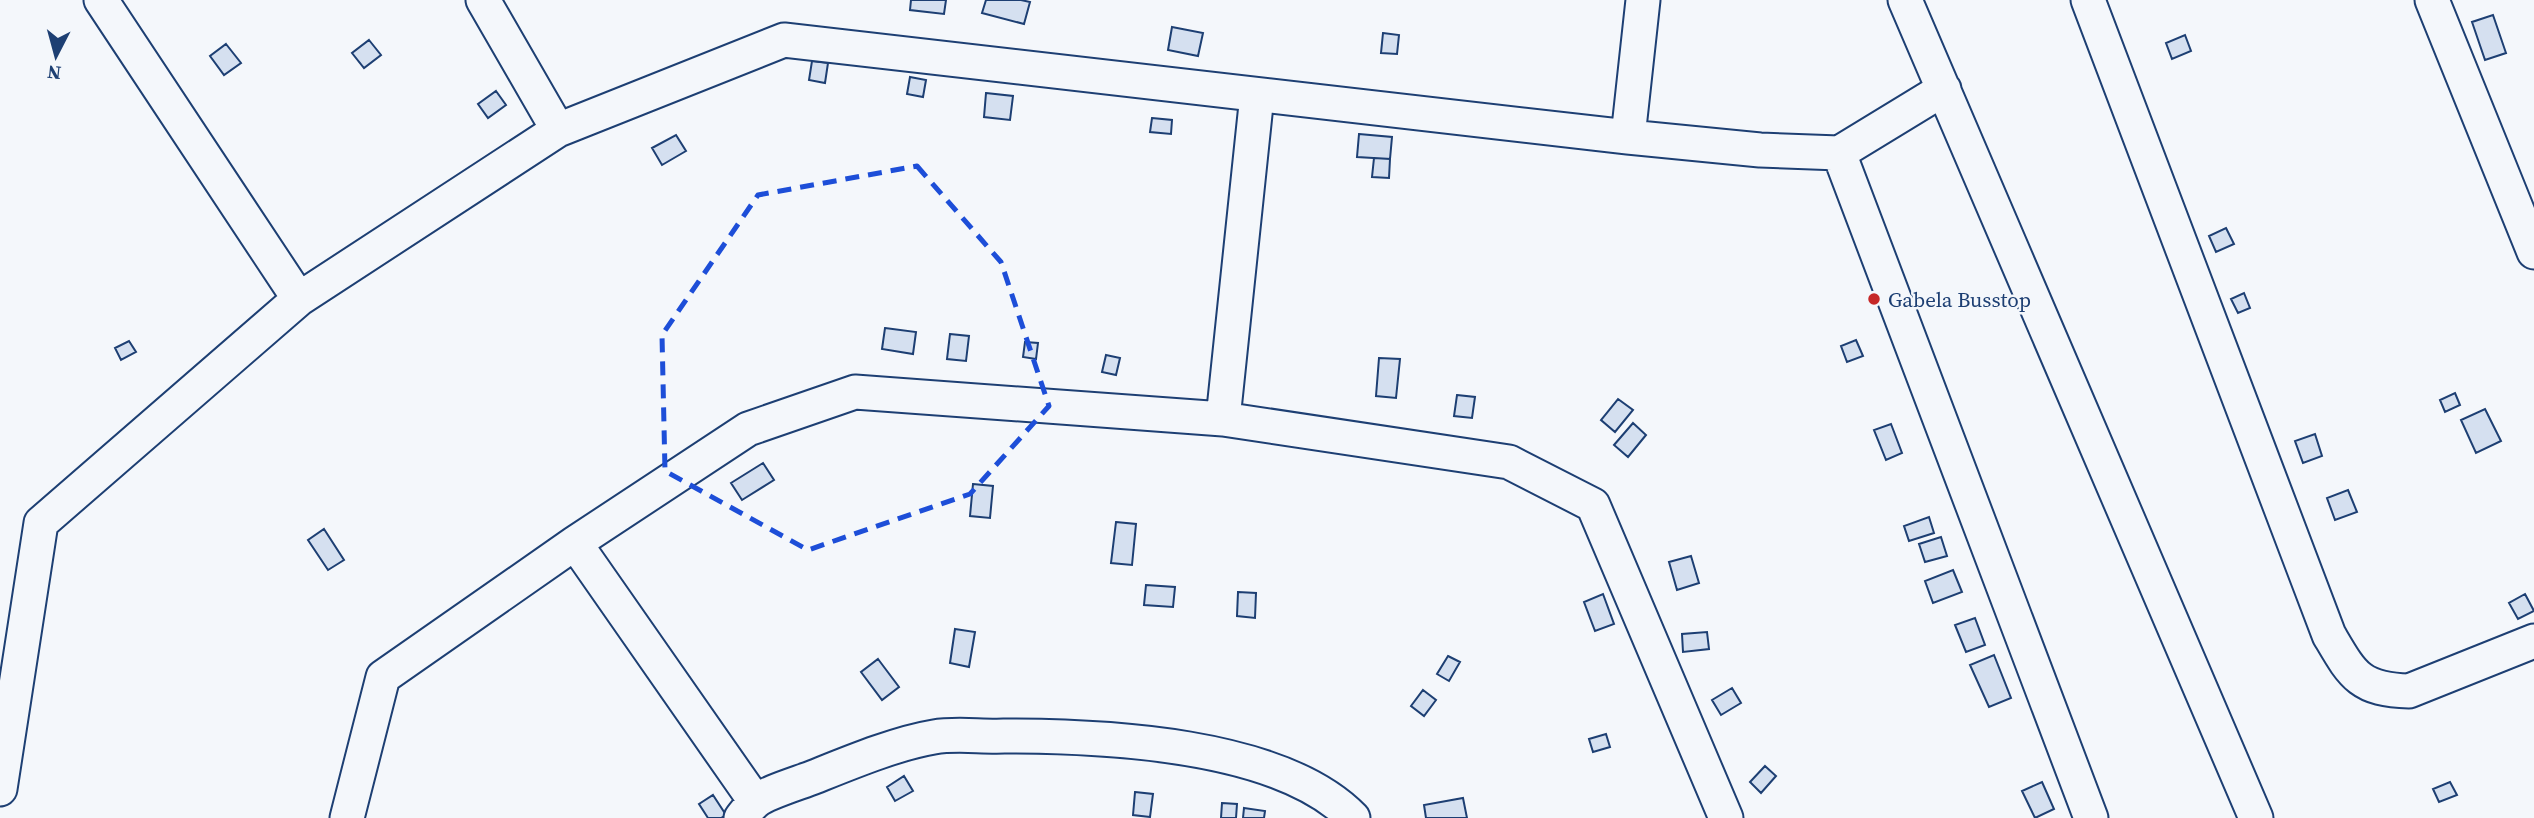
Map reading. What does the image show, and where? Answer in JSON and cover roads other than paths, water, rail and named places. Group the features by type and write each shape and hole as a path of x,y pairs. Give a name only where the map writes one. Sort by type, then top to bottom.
{"street":[{"path":"101,0 299,299"},
{"path":"483,0 558,130"},
{"path":"1628,136 1643,0"},
{"path":"1905,0 2256,818"},
{"path":"2088,0 2329,635 2351,672 2368,684 2389,691 2409,691 2534,641"},
{"path":"2432,0 2534,252"},
{"path":"0,789 41,523 299,299 558,130 784,40 1760,150 1839,153 1944,89"},
{"path":"1223,419 1257,95"},
{"path":"1839,153 2091,818"},
{"path":"347,818 383,677 575,543 748,429 855,391 1223,419 1509,461 1594,505 1726,818"},
{"path":"575,543 748,809 864,757 935,737 1038,736 1127,741 1199,751 1266,767 1332,799 1353,818"}],"place":[{"name":"Gabela Busstop","path":"1874,299"}]}
